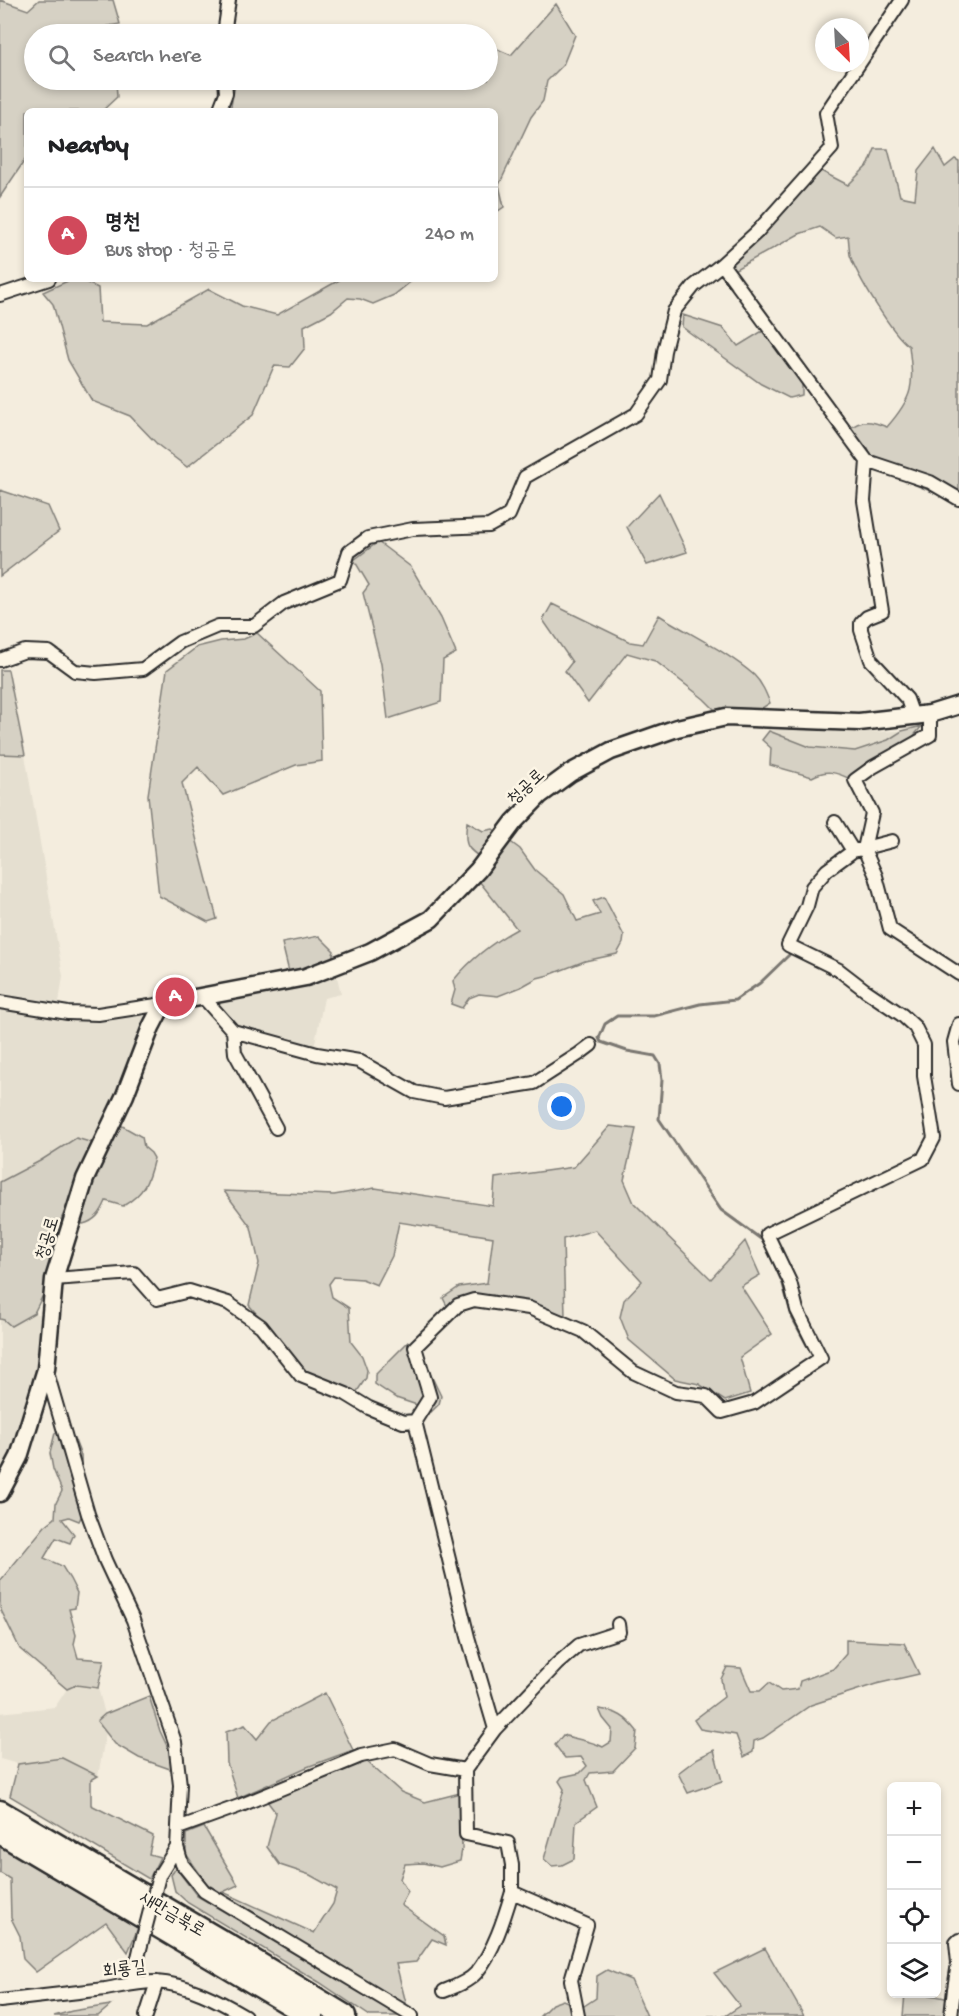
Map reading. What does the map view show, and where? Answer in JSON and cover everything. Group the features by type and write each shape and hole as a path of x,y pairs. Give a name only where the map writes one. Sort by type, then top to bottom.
{"highway":[{"name":"새만금북로","path":"0,1812 344,2016"},
{"name":"새만금북로","path":"0,1832 311,2016"}],"street":[{"path":"225,24 229,0"},
{"path":"0,660 25,651 49,652 75,671 96,673 143,669 180,642 218,626 254,626 284,603 340,580 349,552 369,538 412,529 489,526 509,515 525,477 636,414 660,380 664,351 674,311 694,286 757,232 832,148 826,113 902,0"},
{"path":"220,108 226,90"},
{"path":"722,264 867,461 930,482 959,499"},
{"path":"0,295 40,282"},
{"path":"867,461 864,501 882,611 861,623 861,630 871,660 907,699 913,716"},
{"name":"청공로","path":"0,1002 88,1014 163,1004 306,977 370,952 431,919 478,870 514,822 540,795 570,773 611,751 677,728 726,717 859,722 930,714 959,705"},
{"path":"858,850 872,813 855,780 873,767 930,735 930,714"},
{"path":"835,822 876,876 890,929 959,974"},
{"path":"495,1729 468,1637 415,1421 430,1396 415,1347 458,1305 474,1300 529,1308 583,1331 633,1372 676,1392 706,1396 722,1412 753,1403 821,1358 797,1310 790,1282 766,1234 923,1159 934,1138 924,1076 924,1045 915,1027 902,1015 839,970 788,945 807,906 812,887 827,870 858,850 892,841"},
{"path":"203,997 233,1031 317,1054 359,1061 414,1092 444,1098 534,1083 591,1045"},
{"name":"청공로","path":"0,1493 19,1457 46,1369 54,1279 85,1179 125,1095 151,1027 163,1004"},
{"path":"959,1024 954,1042 959,1084"},
{"path":"233,1031 236,1053 276,1128"},
{"path":"54,1279 134,1273 157,1299 189,1291 228,1303 261,1326 301,1376 346,1394 369,1408 403,1422 415,1421"},
{"path":"46,1369 88,1514 105,1560 133,1620 175,1742 180,1785 177,1847 182,1864 204,1891 412,2016"},
{"path":"444,1991 475,1974 502,1926 512,1892 512,1865 508,1843 466,1834 465,1770 495,1729 557,1664 579,1645 619,1632 618,1624"},
{"path":"178,1828 239,1806 361,1756 395,1749 430,1764 465,1770"},
{"path":"132,1983 159,1876 177,1847"},
{"path":"512,1892 587,1925 571,1980 578,2016"},
{"path":"951,2016 957,1989 956,1943 959,1940"},
{"path":"146,2016 156,1982"},
{"name":"회룡길","path":"0,2001 109,1988 132,1983 156,1982 189,1989 228,2005 245,2016"}],"shaded area":[{"path":"0,0 28,10 39,0 113,0 120,24 24,24 24,90 117,90 117,97 105,108 24,108 24,161 0,197"},
{"path":"556,4 575,35 563,65 547,81 543,101 531,117 499,185 504,207 498,211 498,108 231,108 234,90 498,90 498,49 511,55"},
{"path":"875,149 888,149 900,196 915,199 918,171 935,149 945,167 955,159 959,161 959,503 874,468 868,448 863,450 848,430 863,422 877,423 887,427 903,407 907,398 911,371 909,346 894,330 860,276 850,255 848,236 836,238 820,227 799,234 732,271 727,264 821,171 848,185 869,164"},
{"path":"65,282 85,282 98,288 100,322 147,324 209,289 242,306 277,315 336,282 410,282 394,295 373,304 360,299 348,298 331,312 304,326 305,348 290,367 274,366 253,415 187,467 158,445 130,416 92,401 68,360 53,304 43,292"},
{"path":"683,315 723,328 738,346 764,330 802,379 802,395 789,398 761,384 682,327"},
{"path":"0,490 48,506 59,531 0,576"},
{"path":"659,493 687,552 647,565 627,527"},
{"path":"378,542 411,567 441,618 456,653 443,660 441,702 388,719 381,664 363,593 369,585 354,560"},
{"path":"552,604 630,642 643,644 659,615 744,667 759,681 770,703 756,712 731,713 724,709 716,711 655,661 627,653 588,703 565,671 572,662 543,620"},
{"path":"257,633 320,691 322,761 296,765 223,795 198,767 182,783 217,919 208,922 159,896 148,795 167,670 197,647 221,641 244,639"},
{"path":"0,670 8,670 25,755 0,754"},
{"path":"804,726 868,732 902,731 888,740 855,751 810,747 769,731"},
{"path":"922,726 911,739 850,779 831,772 812,777 770,765 771,748 762,740 769,731 810,747 855,751 888,740 902,731"},
{"path":"0,754 25,755 63,976 58,1009 0,998"},
{"path":"467,822 483,831 493,829 520,849 535,870 564,894 577,921 600,914 593,901 604,897 624,936 617,954 585,961 537,978 498,996 479,994 469,998 462,1008 451,1004 455,990 453,981 467,965 517,929 479,881 490,864 469,848 466,838"},
{"path":"319,936 334,951 327,975 289,972 282,943"},
{"path":"336,972 341,994 324,998 314,1048 235,1028 210,1000"},
{"path":"0,1005 154,1011 111,1116 93,1143 76,1138 40,1161 0,1182"},
{"path":"117,1123 142,1137 144,1147 154,1158 150,1174 141,1191 130,1201 123,1206 106,1201 97,1216 83,1224 79,1221 80,1210"},
{"path":"610,1126 636,1129 624,1180 634,1203 711,1279 745,1241 760,1275 741,1286 772,1334 740,1357 750,1393 725,1401 699,1384 675,1379 629,1340 620,1317 624,1300 642,1281 595,1230 563,1239 565,1316 493,1295 447,1306 443,1298 459,1287 487,1283 493,1237 399,1222 392,1256 377,1285 362,1279 334,1277 329,1284 332,1297 349,1308 351,1342 362,1356 367,1370 366,1378 356,1393 308,1374 249,1305 259,1263 251,1227 224,1191 334,1195 375,1188 493,1206 495,1178 574,1167"},
{"path":"76,1138 93,1143 61,1220 65,1226 50,1281 34,1313 11,1326 0,1319 0,1182 40,1161"},
{"path":"34,1313 42,1315 38,1382 6,1469 0,1479 0,1319 11,1326"},
{"path":"408,1342 413,1358 427,1367 441,1396 439,1404 431,1412 429,1409 396,1398 375,1384 375,1375"},
{"path":"55,1433 74,1438 81,1456 83,1513 79,1521 69,1517 62,1519 74,1534 70,1543 56,1538 44,1558 62,1566 77,1593 75,1608 69,1609 76,1635 74,1644 78,1658 104,1660 98,1688 76,1685 67,1689 20,1649 0,1608 0,1581 45,1526 55,1518 56,1503 62,1491 53,1469 50,1453"},
{"path":"846,1640 904,1643 919,1674 876,1684 811,1705 763,1738 754,1741 753,1752 744,1757 736,1735 700,1729 694,1720 724,1697 721,1679 727,1667 741,1668 751,1691 760,1691 769,1683 781,1691 798,1689 800,1681 833,1669 846,1654"},
{"path":"76,1685 98,1688 105,1714 98,1721 106,1732 98,1776 62,1758 18,1764 0,1759 0,1713 55,1707 67,1689"},
{"path":"325,1693 353,1750 307,1767 238,1798 227,1763 226,1732 245,1725 257,1739 271,1721"},
{"path":"149,1696 160,1731 174,1761 170,1769 139,1758 115,1744 97,1721 105,1714"},
{"path":"599,1709 616,1713 633,1726 637,1731 635,1748 613,1771 590,1773 586,1780 597,1807 576,1822 574,1859 562,1865 552,1866 544,1859 564,1789 559,1781 562,1777 580,1773 587,1766 581,1757 565,1758 555,1745 563,1735 603,1747 611,1742 612,1729"},
{"path":"714,1750 722,1781 688,1793 678,1773 698,1758"},
{"path":"62,1758 98,1776 91,1780 91,1805 153,1836 149,1854 160,1857 149,1879 10,1796 18,1764"},
{"path":"364,1759 401,1792 425,1802 460,1793 462,1849 460,1861 440,1867 423,1863 405,1864 400,1879 408,1892 401,1905 444,1936 446,1945 432,1939 416,1962 396,1964 407,2007 207,1884 186,1854 186,1834 204,1827 238,1885 223,1892 314,1933 333,1904 337,1890 310,1875 280,1865 267,1847 276,1813 267,1801"},
{"path":"0,1847 138,1928 128,1952 106,1922 36,1972 23,1959 20,1936 11,1918 10,1879 0,1873"},
{"path":"176,1868 197,1896 403,2016 370,2016 319,1982 188,1903 175,1891 171,1875"},
{"path":"765,1948 804,2016 725,2016 740,2006 714,1973"},
{"path":"607,1970 631,1980 647,2016 540,2016 552,2004 563,2000 581,2008 596,1998 597,1976"},
{"path":"941,1997 957,2003 959,2016 903,2016 905,1998"},
{"path":"111,2005 98,2016 54,2016 72,2011"}],"waterway":[{"path":"789,955 760,983 735,1000 700,1004 654,1016 617,1016 605,1024 599,1038 601,1042 627,1051 655,1056 660,1064 662,1080 659,1119 721,1210 765,1242 783,1284 792,1317 807,1345"}],"place":[{"name":"명천","path":"175,997"}]}
